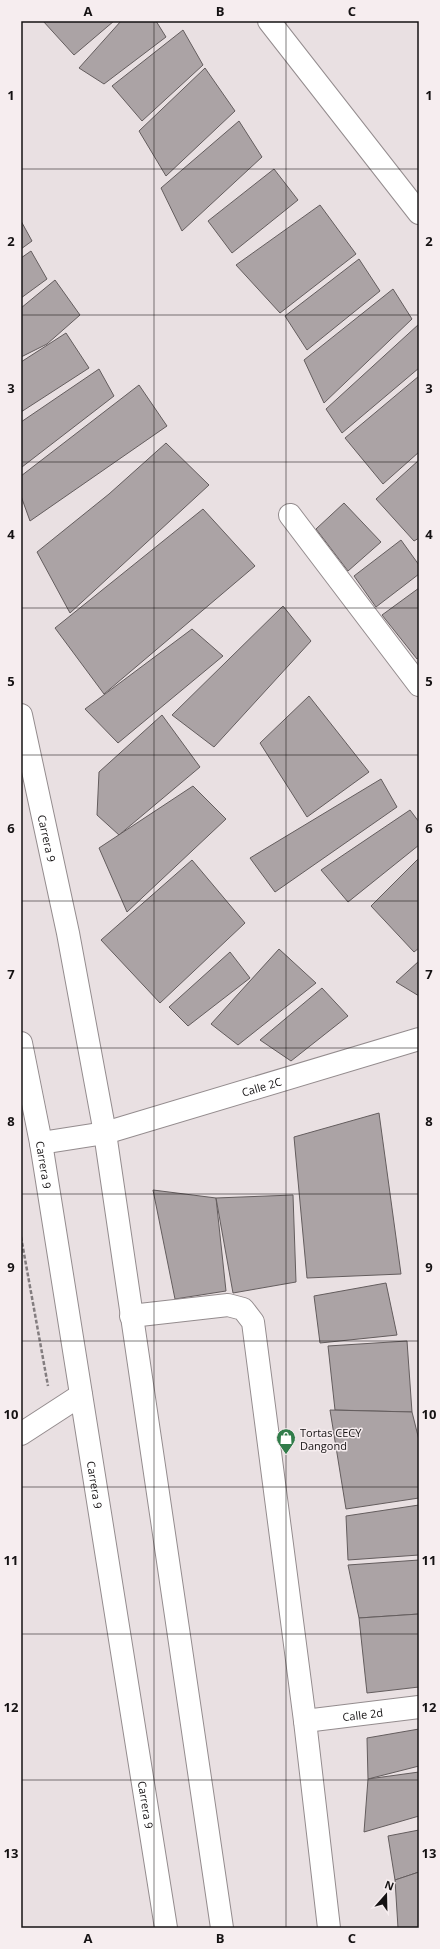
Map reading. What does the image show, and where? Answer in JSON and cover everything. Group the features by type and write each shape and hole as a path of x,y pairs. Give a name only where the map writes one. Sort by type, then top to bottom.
{"main road":[{"path":"269,21 419,213"},
{"path":"290,515 419,685"},
{"name":"Carrera 9","path":"21,715 68,933 104,1133 222,1928"},
{"name":"Calle 2C","path":"40,1143 104,1133 419,1040"},
{"name":"Carrera 9","path":"21,1043 40,1143 166,1928"},
{"path":"131,1316 228,1305 243,1309 253,1322 305,1721 329,1928"},
{"path":"21,1434 81,1395"},
{"name":"Calle 2d","path":"305,1721 419,1706"}],"path":[{"path":"21,1237 53,1414"}],"building":[{"path":"43,21 114,21 74,55"},
{"path":"121,21 156,21 166,37 104,84 79,68"},
{"path":"183,30 203,65 142,121 112,86"},
{"path":"205,68 235,111 166,176 139,131"},
{"path":"239,121 262,157 182,231 161,188"},
{"path":"274,169 298,200 232,253 208,221"},
{"path":"320,205 356,254 280,313 236,265"},
{"path":"21,221 32,241 21,249"},
{"path":"31,251 47,279 21,298 21,258"},
{"path":"359,259 380,291 307,350 285,316"},
{"path":"55,280 80,315 47,344 21,357 21,308"},
{"path":"393,289 412,319 324,403 304,360"},
{"path":"419,324 419,368 342,433 326,409"},
{"path":"66,333 89,368 21,412 21,362"},
{"path":"99,369 114,396 22,467 21,422"},
{"path":"419,376 419,452 383,484 345,438"},
{"path":"139,385 167,426 30,521 21,496 21,476"},
{"path":"166,443 209,485 70,613 37,552 109,494"},
{"path":"419,460 419,538 414,541 376,499"},
{"path":"344,503 381,542 348,571 316,529"},
{"path":"203,509 255,566 104,694 55,628"},
{"path":"401,540 419,565 419,574 376,607 354,576"},
{"path":"419,588 419,658 417,659 382,615"},
{"path":"283,606 311,641 214,747 172,715"},
{"path":"192,629 223,656 118,743 85,709"},
{"path":"309,696 369,772 307,817 260,743"},
{"path":"162,715 200,767 119,835 97,815 99,772"},
{"path":"381,779 397,807 275,892 250,858"},
{"path":"193,786 226,819 127,912 99,848"},
{"path":"410,810 419,822 419,845 348,902 321,870"},
{"path":"419,858 419,948 414,952 371,906"},
{"path":"192,860 245,923 160,1003 101,940"},
{"path":"279,949 316,983 238,1045 211,1024"},
{"path":"230,952 250,978 188,1026 169,1007"},
{"path":"419,961 419,996 396,982"},
{"path":"322,988 348,1016 291,1061 260,1040"},
{"path":"379,1113 401,1274 307,1278 294,1137"},
{"path":"153,1190 216,1198 226,1291 175,1299"},
{"path":"293,1195 296,1282 233,1293 216,1198"},
{"path":"386,1283 397,1335 320,1343 314,1296"},
{"path":"407,1341 412,1412 335,1410 328,1346"},
{"path":"330,1410 412,1412 419,1440 419,1498 346,1509"},
{"path":"419,1505 419,1555 348,1560 346,1516"},
{"path":"419,1560 419,1614 359,1618 348,1565"},
{"path":"419,1614 419,1687 367,1693 359,1618"},
{"path":"419,1729 419,1766 368,1779 367,1738"},
{"path":"419,1772 419,1816 364,1832 368,1779"},
{"path":"419,1830 419,1872 395,1880 388,1836"},
{"path":"419,1872 419,1928 398,1928 395,1880"}],"place":[{"name":"Tortas CECY Dangond","path":"286,1455"}]}
